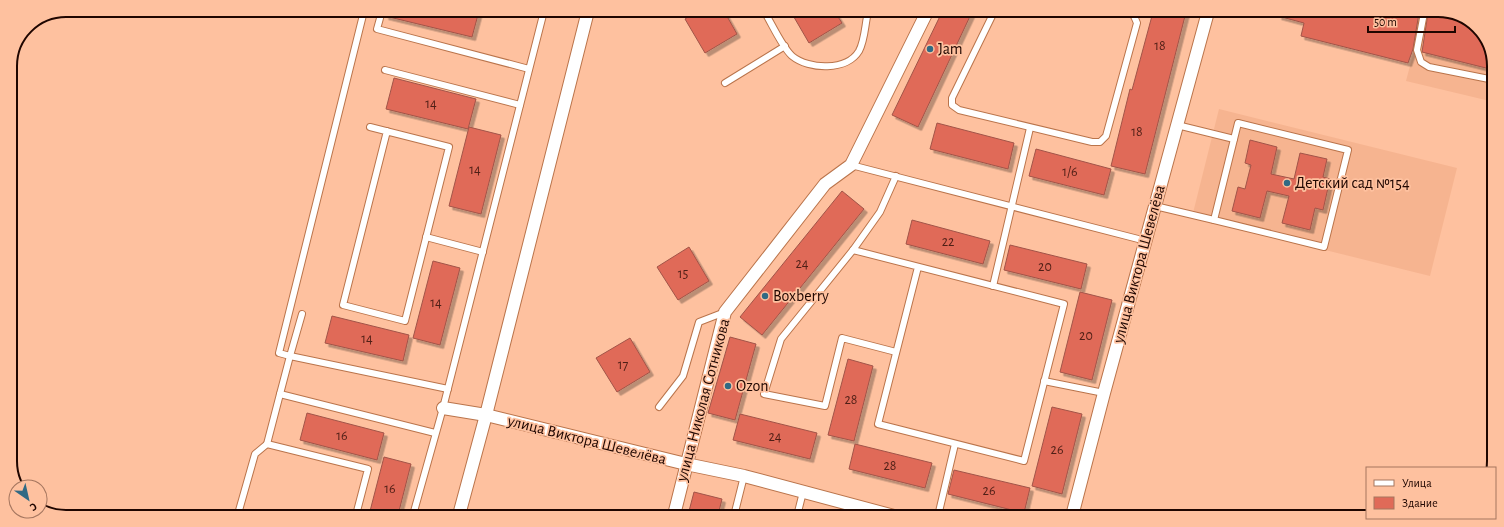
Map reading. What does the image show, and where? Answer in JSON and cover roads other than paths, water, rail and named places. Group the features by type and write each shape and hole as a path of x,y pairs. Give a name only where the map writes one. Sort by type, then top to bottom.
{"street":[{"path":"459,510 486,415 586,17"},
{"name":"улица Николая Сотникова","path":"675,510 725,312 825,184 851,165 925,17"},
{"name":"улица Виктора Шевелёва","path":"1074,510 1207,17"},
{"name":"улица Виктора Шевелёва","path":"443,408 486,415 686,464 744,476 871,510"}],"lane":[{"path":"363,17 279,353 448,389"},
{"path":"380,17 377,29 529,69"},
{"path":"414,510 448,389 542,17"},
{"path":"767,17 793,57 801,61 826,67 839,65 860,50 867,17"},
{"path":"992,17 952,98 952,105 959,110 1092,142 1100,142 1106,136 1137,23 1134,17"},
{"path":"1423,17 1417,50 1421,62 1429,67 1487,79"},
{"path":"725,83 785,46"},
{"path":"385,70 520,105"},
{"path":"1155,206 1324,247 1348,150 1238,123 1214,220"},
{"path":"1177,125 1234,139"},
{"path":"370,127 387,131 449,147 405,321 343,306 387,131"},
{"path":"993,286 1030,128"},
{"path":"851,165 1146,240"},
{"path":"896,176 880,212 853,250 781,339 764,394 825,406 842,338 896,352"},
{"path":"426,238 483,252"},
{"path":"853,250 1064,304 1024,461 878,424 918,267"},
{"path":"659,407 683,376 699,322 725,312"},
{"path":"239,510 255,454 267,444 302,314"},
{"path":"1044,381 1104,393"},
{"path":"280,394 435,433"},
{"path":"267,444 368,469 357,510"},
{"path":"939,510 955,444"},
{"path":"736,510 744,476"},
{"path":"798,510 803,492"}],"place":[{"name":"Jam","path":"930,49"},
{"name":"Детский сад №154","path":"1287,183"},
{"name":"Boxberry","path":"765,296"},
{"name":"Ozon","path":"728,386"}]}
